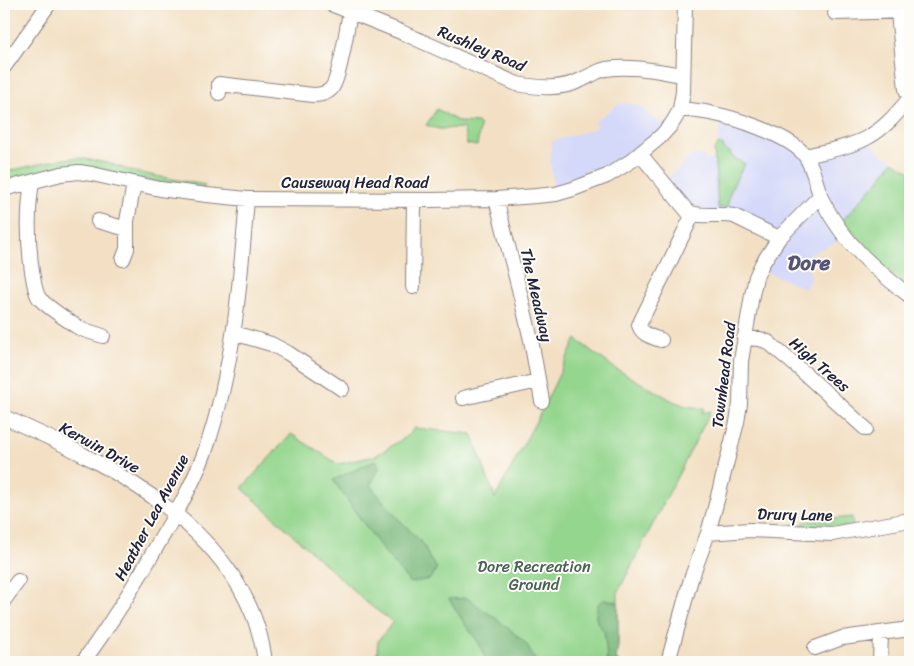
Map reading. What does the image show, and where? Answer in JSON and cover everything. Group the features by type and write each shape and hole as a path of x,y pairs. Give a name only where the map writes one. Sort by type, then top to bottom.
{"street":[{"path":"4,67 49,4"},
{"name":"Rushley Road","path":"332,4 401,32 517,84 530,87 566,86 600,71 612,69 638,69 683,75"},
{"path":"685,4 680,109 709,113 751,125 787,141 800,150 813,172 820,196 837,225 867,261 910,296"},
{"path":"805,156 868,138 886,125 910,99 906,89 902,9 835,13"},
{"path":"217,84 313,95 326,93 334,84 339,70 350,12"},
{"name":"Causeway Head Road","path":"4,189 61,174 79,172 134,184 247,199 496,199 549,195 574,189 607,176 631,161 660,137 671,125 680,109"},
{"path":"640,154 685,210 699,215 727,214 734,216 779,238"},
{"path":"32,183 28,215 28,235 32,272 37,294 42,301 76,326 102,336"},
{"path":"123,259 127,249 128,211 134,184"},
{"name":"Townhead Road","path":"668,662 691,579 708,532 737,422 744,338 756,277 779,238 820,196"},
{"name":"Heather Lea Avenue","path":"83,662 139,578 176,514 206,451 223,390 234,334 247,199"},
{"name":"The Meadway","path":"496,199 531,340 542,400"},
{"path":"413,287 414,200"},
{"path":"661,340 644,333 639,325 693,214"},
{"path":"98,221 127,228"},
{"path":"234,334 270,344 288,353 342,389"},
{"name":"High Trees","path":"744,338 760,338 768,342 866,429"},
{"path":"463,398 538,380"},
{"name":"Kerwin Drive","path":"4,417 83,454 142,490 176,514 203,539 223,562 242,590 261,638 265,662"},
{"name":"Drury Lane","path":"708,532 750,530 832,534 910,520"},
{"path":"4,600 18,581"},
{"path":"815,648 842,638 910,629"},
{"path":"880,662 881,634"}],"shaded area":[{"path":"620,103 640,106 650,116 671,125 631,161 556,194 550,159 552,141 594,129 597,126 594,122"},
{"path":"722,120 800,151 870,142 885,157 886,155 893,161 884,174 842,221 845,236 837,242 804,257 803,262 812,276 805,289 760,269 779,238 734,216 699,215 663,181 692,155 704,155 705,160 715,159 714,150 717,147"}],"green space":[{"path":"437,109 459,122 478,123 480,127 477,146 467,144 463,128 439,129 426,125"},
{"path":"718,144 724,146 725,150 731,153 730,155 745,164 731,190 728,207 718,208 714,150"},
{"path":"79,158 108,163 135,172 205,185 203,190 97,171 4,182 4,172 61,159"},
{"path":"893,161 910,171 910,290 867,253 842,221 884,174"},
{"name":"Dore Recreation Ground","path":"576,339 616,369 673,401 686,406 704,408 701,413 711,411 618,592 618,645 616,659 619,662 376,662 378,641 393,622 367,603 242,488 291,434 338,464 375,456 409,435 414,428 472,434 495,498 542,410"},
{"path":"377,460 379,469 370,485 423,544 430,559 437,568 430,579 410,583 379,545 333,480"},
{"path":"852,517 853,526 830,529 802,529 803,522"},
{"path":"467,598 526,643 536,662 487,662 479,643 449,599"},
{"path":"608,600 618,602 618,645 616,659 619,662 606,662 604,631 596,618 598,604"}],"district":[{"name":"Dore","path":"809,263"}]}
